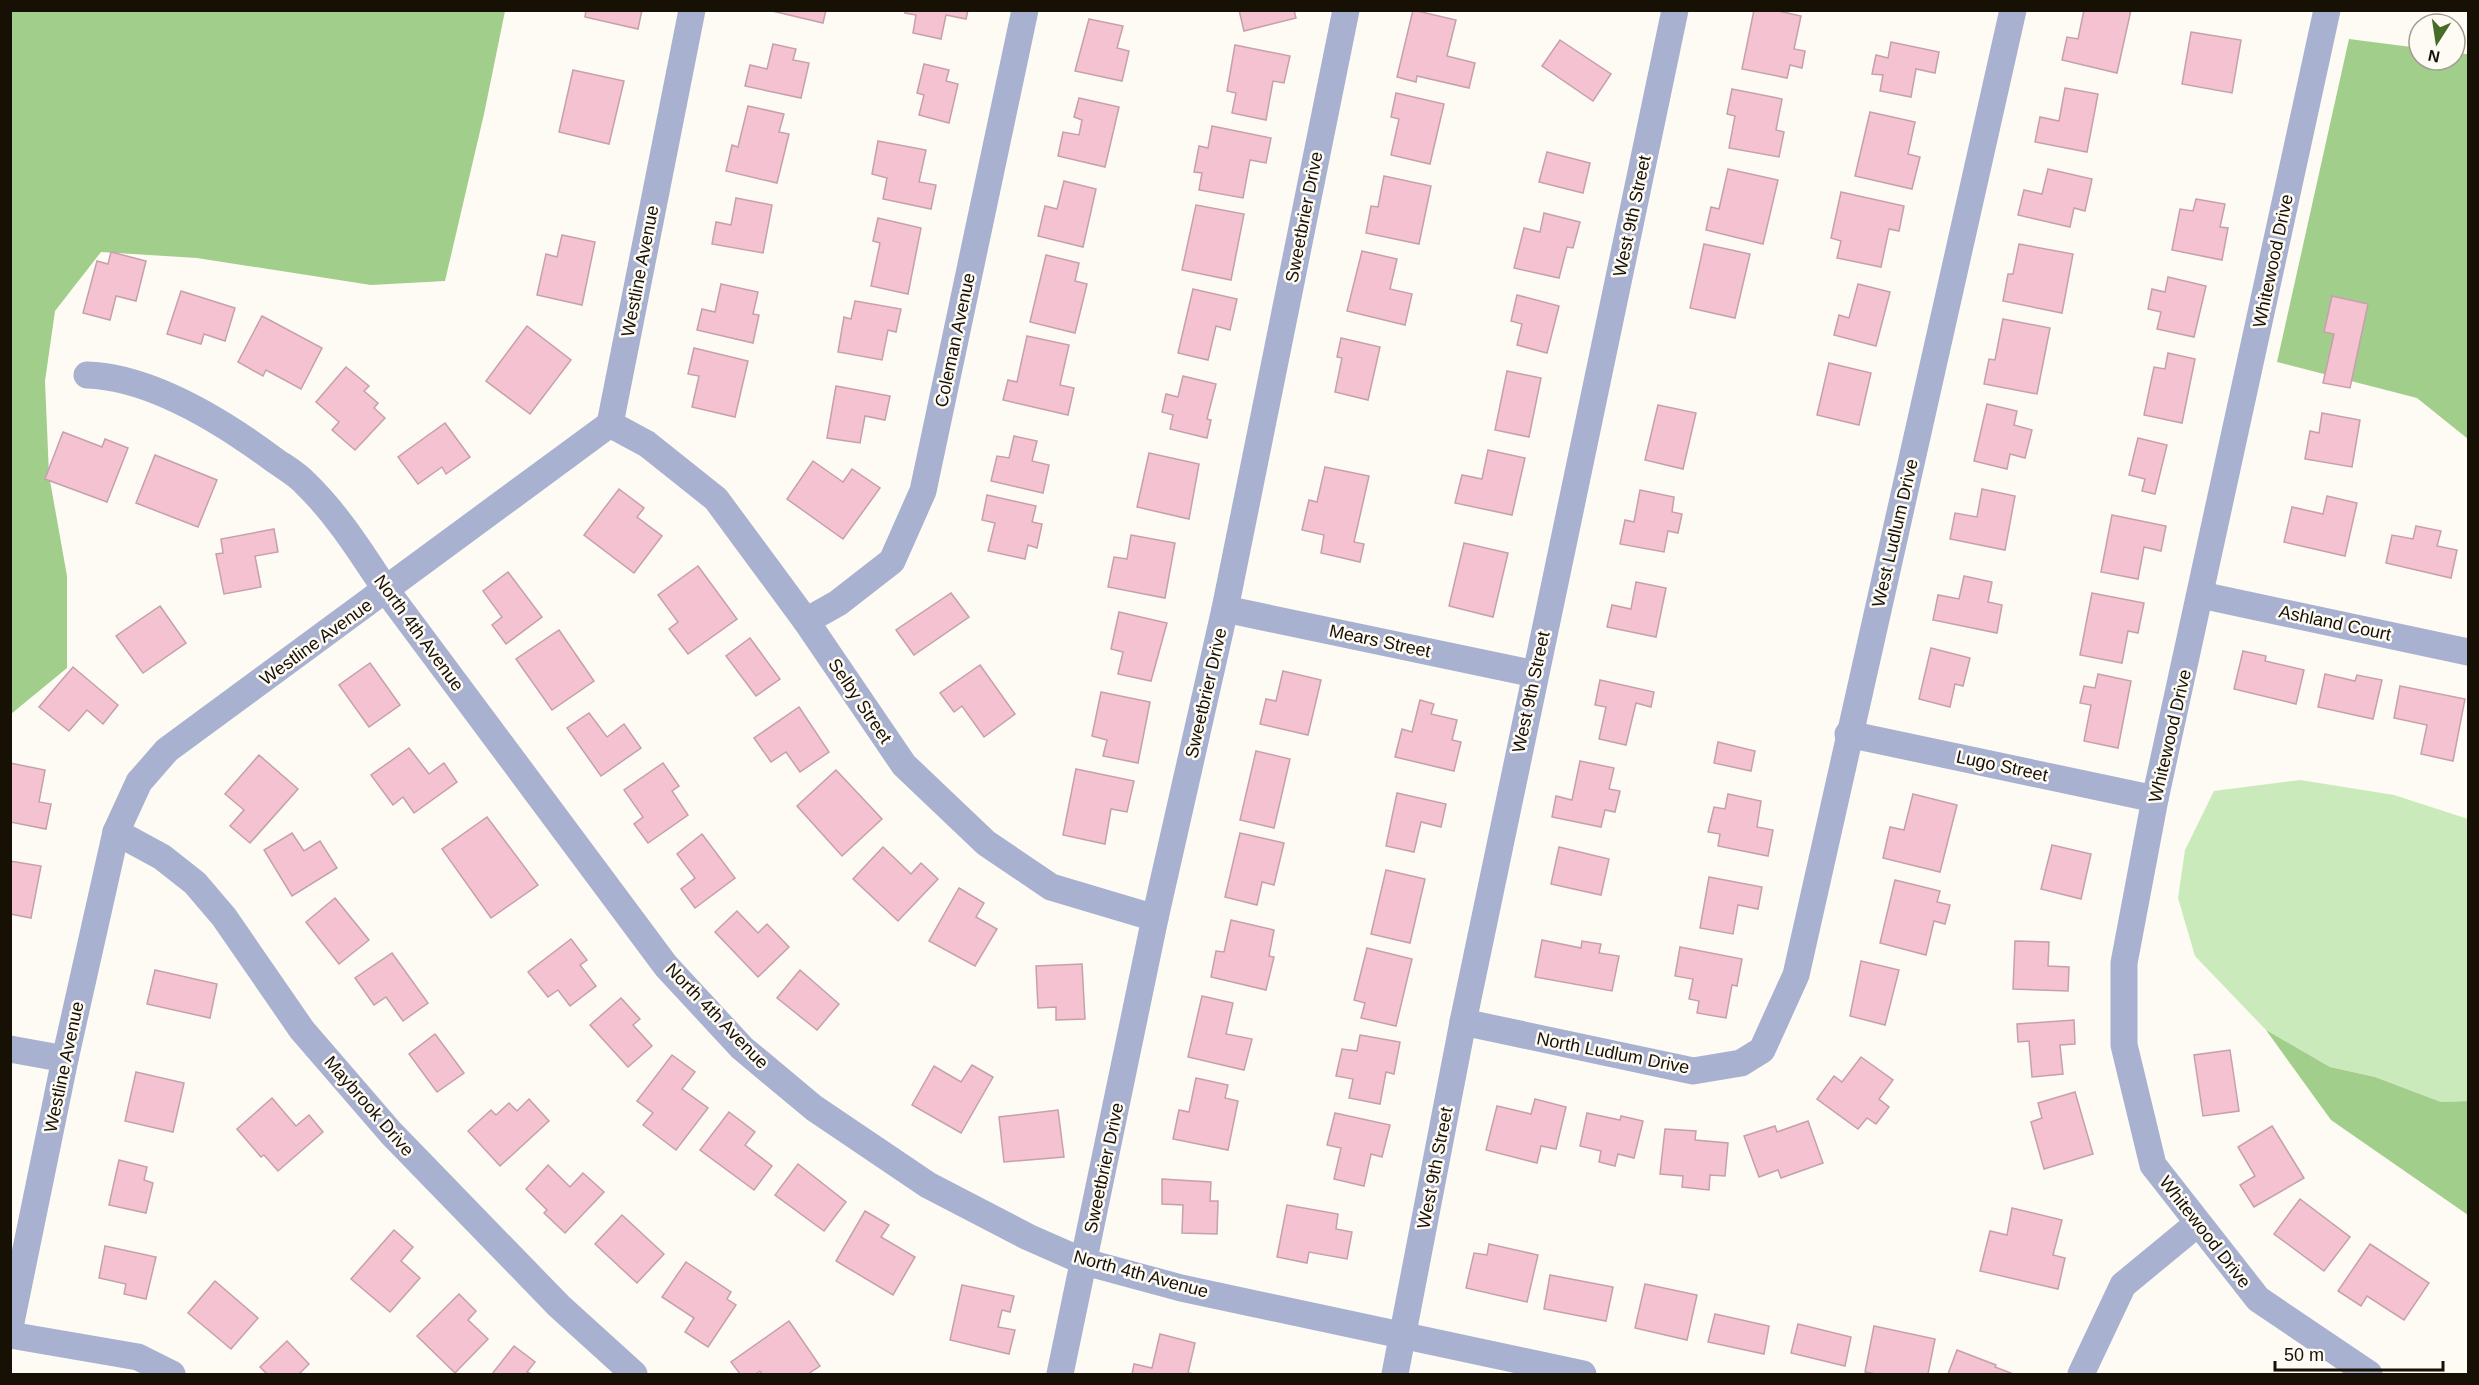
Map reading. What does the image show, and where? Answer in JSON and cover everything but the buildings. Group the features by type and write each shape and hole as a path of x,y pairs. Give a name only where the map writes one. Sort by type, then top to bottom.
{"street":[{"name":"Westline Avenue","path":"10,1327 65,1059 116,832 139,782 167,750 610,424 692,10"},
{"name":"Coleman Avenue","path":"806,621 838,603 892,561 923,491 1025,10"},
{"name":"Sweetbrier Drive","path":"1060,1374 1155,918 1225,609 1346,10"},
{"name":"West 9th Street","path":"1395,1374 1463,1022 1675,10"},
{"name":"West Ludlum Drive","path":"1762,1050 1796,975 1848,734 2013,10"},
{"name":"Whitewood Drive","path":"2327,10 2155,799 2124,963 2124,1045 2152,1165 2258,1299 2369,1374"},
{"name":"North 4th Avenue","path":"87,375 107,376 175,398 241,435 305,483 351,537 386,590 666,966 742,1048 814,1108 928,1185 1028,1237 1085,1262 1182,1288 1583,1374"},
{"name":"Selby Street","path":"610,424 646,444 716,499 806,621 904,765 986,843 1051,887 1155,918"},
{"name":"Ashland Court","path":"2201,595 2469,652"},
{"name":"Mears Street","path":"1225,609 1535,674"},
{"name":"Lugo Street","path":"1848,734 2155,799"},
{"name":"Maybrook Drive","path":"116,832 162,857 195,883 224,917 302,1030 391,1133 559,1306 634,1374"},
{"name":"North Ludlum Drive","path":"1463,1022 1693,1071 1741,1063 1762,1050"},
{"path":"10,1049 65,1059"},
{"path":"2081,1374 2123,1285 2197,1224"},
{"path":"10,1335 138,1357 172,1374"}],"green space":[{"path":"11,11 505,11 484,114 445,281 371,285 197,258 101,252 55,311 45,381 49,475 67,576 67,668 11,714"},
{"path":"2349,39 2407,46 2407,72 2467,72 2468,48 2468,439 2417,398 2277,362"},
{"path":"2300,780 2394,795 2468,819 2468,1101 2441,1102 2375,1077 2330,1067 2266,1030 2195,956 2178,898 2185,850 2214,791"},
{"path":"2266,1030 2330,1067 2375,1077 2441,1102 2468,1101 2468,1215 2331,1120"}]}
